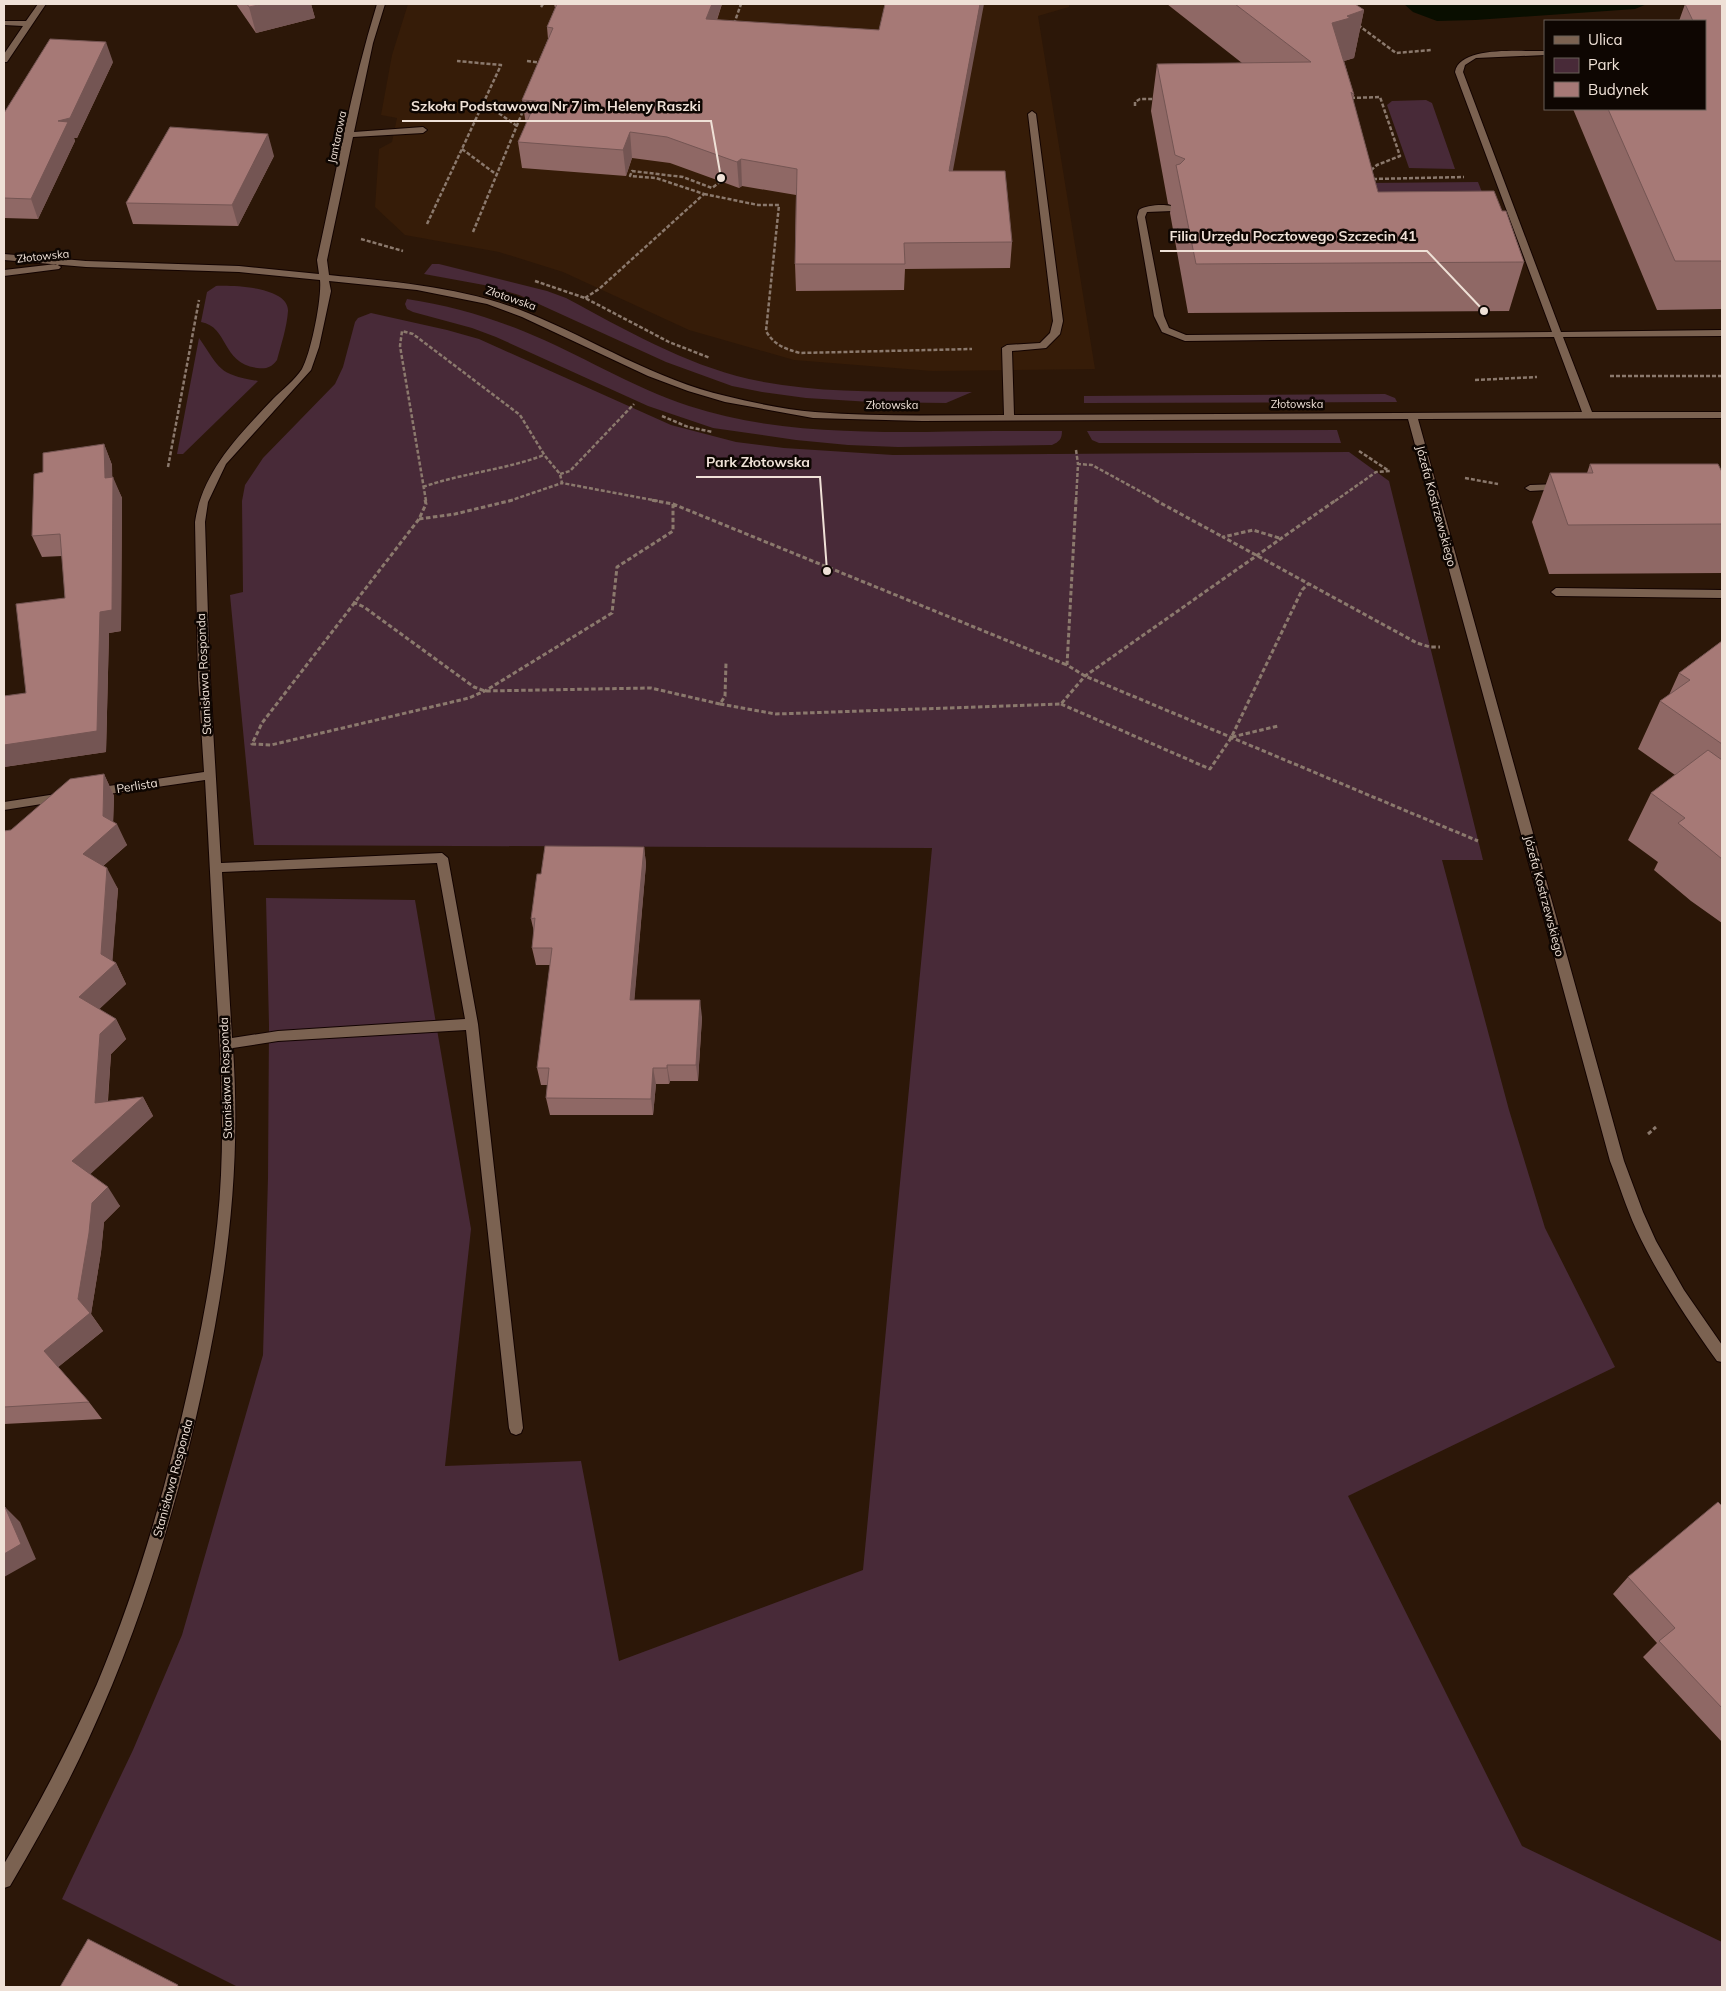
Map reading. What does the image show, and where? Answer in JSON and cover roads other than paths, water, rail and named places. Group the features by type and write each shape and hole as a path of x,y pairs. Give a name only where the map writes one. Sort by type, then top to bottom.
{"street":[{"path":"4,60 42,4"},
{"name":"Jantarowa","path":"324,276 322,260 348,135 369,43 381,4"},
{"path":"4,23 29,24"},
{"path":"1544,53 1475,56 1464,60 1459,72 1588,416"},
{"path":"1009,417 1007,348 1043,346 1056,334 1058,321 1032,114"},
{"path":"348,135 424,130"},
{"path":"1172,208 1143,210 1141,217 1159,316 1165,330 1185,338 1722,333"},
{"name":"Złotowska","path":"4,257 86,264 240,269 324,276 417,287 489,302 525,314 651,374 691,389 767,408 844,417 1722,415"},
{"name":"Złotowska","path":"4,273 86,264"},
{"name":"Stanisława Rosponda","path":"4,1880 83,1732 119,1646 147,1568 188,1426 212,1308 227,1193 229,1132 226,1044 201,596 200,522 203,502 222,463 266,412 306,370 314,347 326,291 324,276"},
{"name":"Józefa Kostrzewskiego","path":"1412,417 1617,1160 1643,1228 1662,1264 1682,1299 1722,1356"},
{"path":"1530,488 1569,487"},
{"path":"1556,592 1722,594"},
{"name":"Perlista","path":"4,806 210,775"},
{"path":"216,868 442,858 472,1024 516,1428"},
{"path":"226,1044 278,1036 472,1024"}],"place":[{"name":"Szkoła Podstawowa Nr 7 im. Heleny Raszki","path":"721,178"},
{"name":"Filia Urzędu Pocztowego Szczecin 41","path":"1484,311"},
{"name":"Park Złotowska","path":"827,571"}]}
